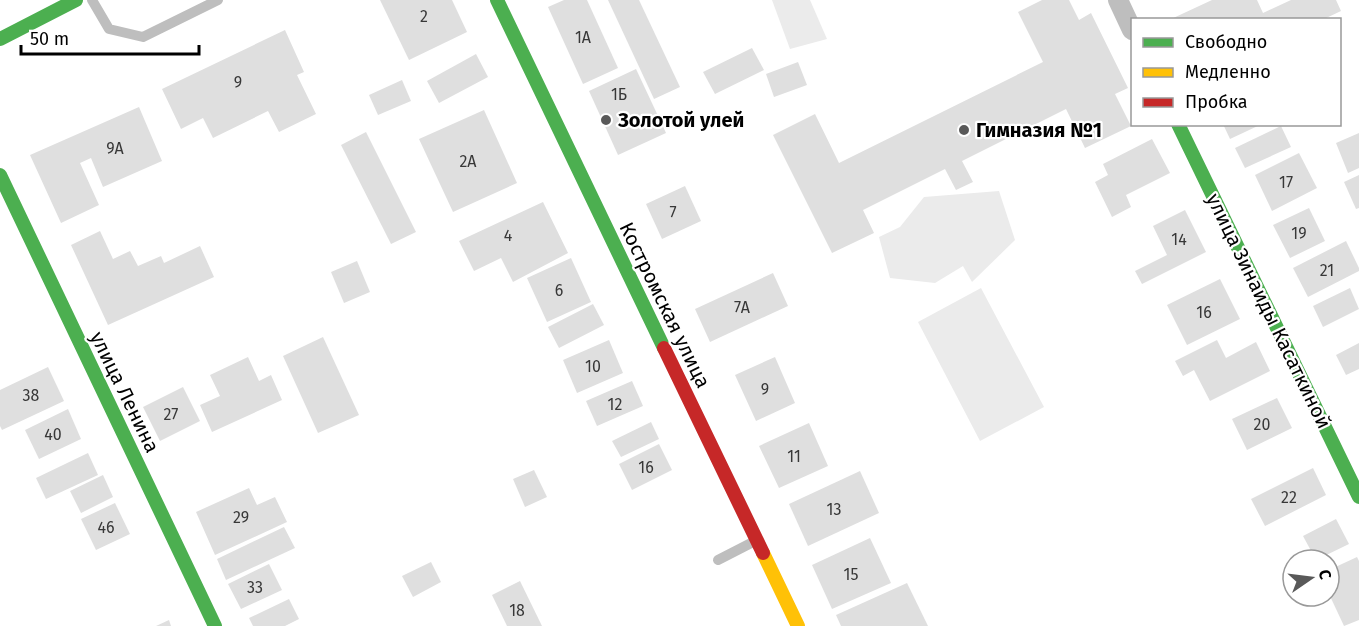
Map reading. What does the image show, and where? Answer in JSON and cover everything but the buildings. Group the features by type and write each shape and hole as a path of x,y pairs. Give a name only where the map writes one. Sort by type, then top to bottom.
{"main road":[{"path":"0,39 76,0"},
{"name":"Костромская улица","path":"497,0 798,626"},
{"name":"улица Зинаиды Касаткиной","path":"1179,126 1359,497"},
{"name":"улица Ленина","path":"0,176 215,626"}],"street":[{"path":"1118,0 1131,28"}],"lane":[{"path":"93,0 109,29 143,37 218,0"},
{"path":"718,560 757,540"}],"shaded area":[{"path":"772,0 810,0 827,39 790,49"},
{"path":"999,191 1015,240 972,282 963,266 935,283 890,278 879,237 900,227 924,197"},
{"path":"981,288 1044,407 980,441 918,322"}],"traffic: fast":[{"path":"0,39 76,0"},
{"path":"497,0 664,348"},
{"path":"1179,126 1359,497"},
{"path":"0,175 215,626"}],"traffic: slow":[{"path":"763,553 798,626"}],"traffic: jam":[{"path":"664,348 763,553"}],"place":[{"name":"Золотой улей","path":"606,120"},
{"name":"Гимназия №1","path":"964,130"}]}
